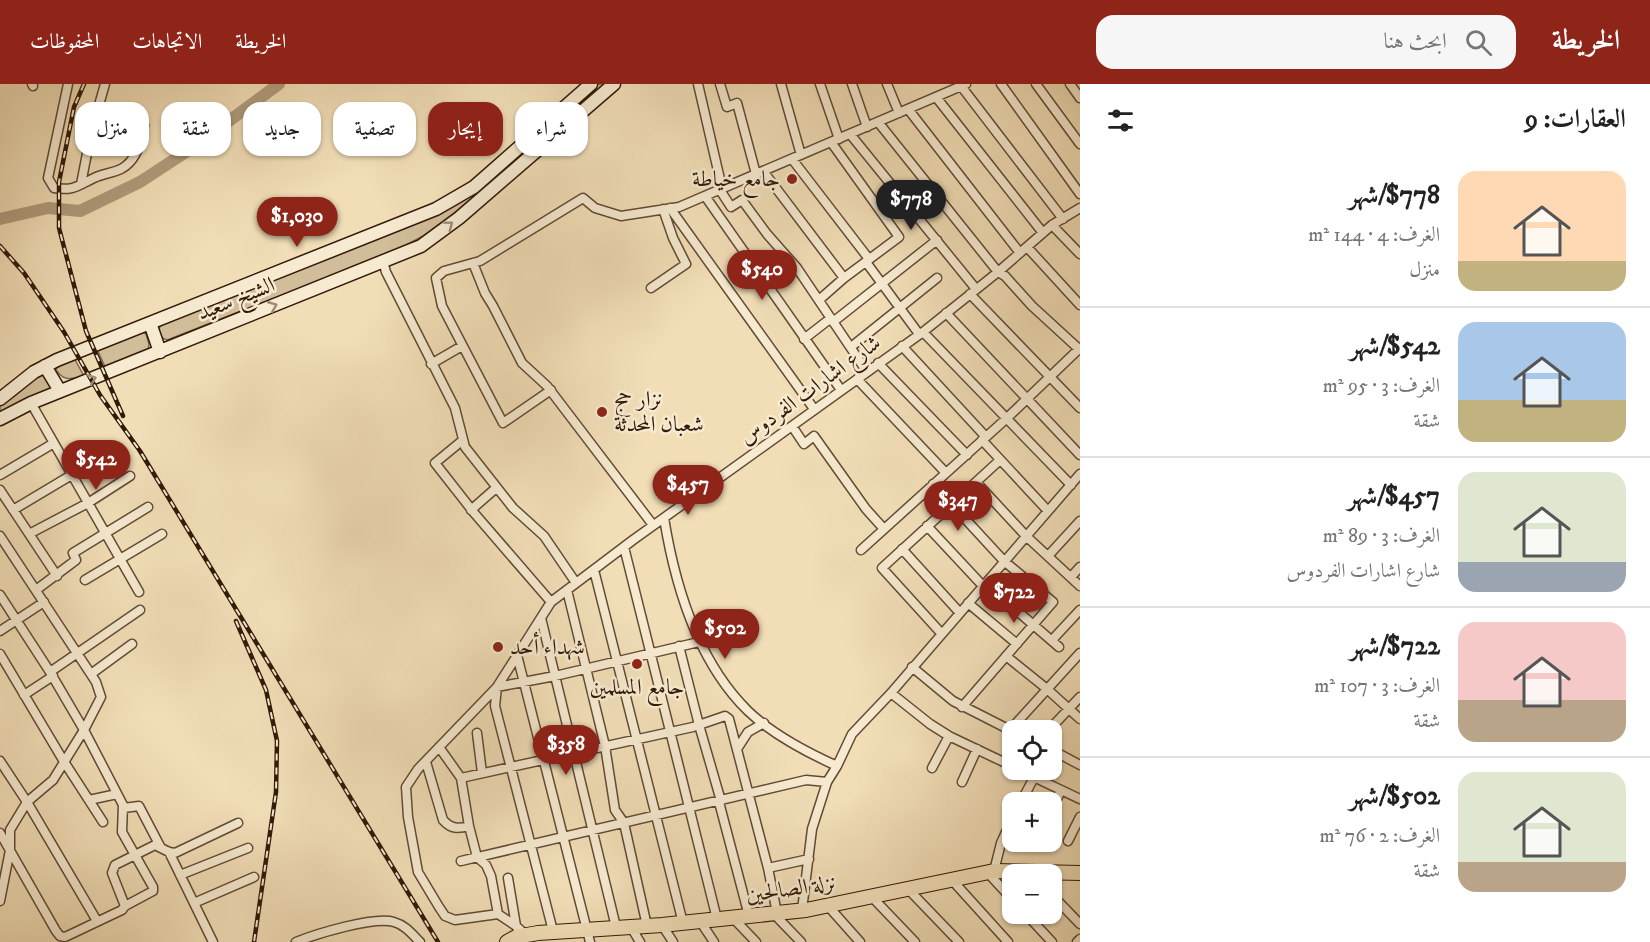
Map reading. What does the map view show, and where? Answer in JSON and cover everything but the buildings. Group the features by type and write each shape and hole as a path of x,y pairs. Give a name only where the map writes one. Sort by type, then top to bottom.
{"main road":[{"name":"الشيخ سعيد","path":"0,399 45,366 436,209 474,187 591,84"},
{"name":"الشيخ سعيد","path":"0,419 60,391 421,246 459,218 614,84"},
{"path":"150,323 160,352"},
{"path":"45,366 60,391"},
{"name":"نزلة الصالحين","path":"507,942 521,930 588,935 616,927 717,920 802,910 991,872 1002,872"},
{"name":"نزلة الصالحين","path":"1062,874 1079,874"}],"street":[{"path":"68,84 48,178 54,188 69,190 123,168 134,156"},
{"path":"81,184 91,133 105,84"},
{"path":"698,84 721,189 731,207 742,200 767,234 785,252 867,372"},
{"path":"720,84 727,107 736,103 760,172 844,278"},
{"path":"781,84 797,157 882,283 921,333 1071,485"},
{"path":"819,300 844,278 899,237 835,140 820,84"},
{"path":"852,84 867,127"},
{"path":"887,84 899,113"},
{"path":"1001,84 1080,194"},
{"path":"1036,84 1080,144"},
{"path":"1070,84 1080,98"},
{"path":"551,390 503,423 442,306 435,278 444,270 480,261 583,198 595,208 621,216 679,207 960,86 1063,219"},
{"path":"936,97 1043,233"},
{"path":"908,109 1024,250 1080,305"},
{"path":"861,550 1080,349 1032,306 1005,276 998,272 878,122"},
{"path":"850,134 937,240 973,292 1049,378 1080,408"},
{"path":"705,196 841,390"},
{"path":"651,288 686,264 673,238 666,209"},
{"path":"666,209 814,409"},
{"name":"شارع اشارات الفردوس","path":"498,914 455,920 445,916 418,872 405,792 406,787 439,747 497,687 551,602 653,525 921,333 998,272 1052,225 1079,210"},
{"path":"1052,225 1080,254"},
{"path":"804,339 937,240"},
{"path":"383,261 386,272 458,417 465,447 496,489 544,536 576,583"},
{"path":"473,263 485,293 522,363 551,390 653,525"},
{"path":"850,347 937,278"},
{"path":"946,313 1080,455"},
{"path":"431,364 462,346"},
{"path":"902,346 1000,460 1048,511"},
{"path":"879,363 967,455"},
{"path":"857,379 946,473"},
{"path":"31,403 139,592"},
{"path":"792,426 804,444 814,436 866,509 884,529"},
{"path":"463,440 435,464 471,510 551,602"},
{"path":"0,475 54,443"},
{"path":"13,510 115,449"},
{"path":"941,633 882,567 1000,460"},
{"path":"802,910 813,830 827,782 852,734 891,693 1080,474"},
{"path":"29,534 88,503 130,477"},
{"path":"976,482 1026,536 1080,586"},
{"path":"933,484 1004,561 1053,602 962,708"},
{"path":"471,510 496,489"},
{"path":"0,490 57,576"},
{"path":"36,590 76,560 74,553 148,507"},
{"path":"663,518 670,557 699,642 728,689 749,711 781,736 837,766"},
{"path":"1048,556 1080,521"},
{"path":"927,526 984,585 1053,639 1059,647"},
{"path":"85,580 162,534"},
{"path":"0,536 91,674 101,697 84,730 63,760 53,780 27,802 10,830 10,850 0,901"},
{"path":"624,547 717,920"},
{"path":"902,549 960,613"},
{"path":"1071,577 1080,567"},
{"path":"594,570 683,923"},
{"path":"567,590 605,746 615,810 624,823 647,926"},
{"path":"0,595 84,730 124,808 122,832 153,887 153,891 65,937 60,936 0,833"},
{"path":"0,631 44,602"},
{"path":"968,603 1017,644"},
{"path":"1053,639 1080,609"},
{"path":"24,695 77,653 140,610"},
{"path":"540,618 616,927"},
{"path":"553,931 495,706 497,687 555,676 699,642"},
{"path":"91,674 132,644"},
{"path":"679,646 749,916"},
{"path":"1020,720 1080,653"},
{"path":"0,654 4,668 24,695 103,822"},
{"path":"517,655 588,935"},
{"path":"1006,656 1080,719"},
{"path":"912,667 962,708 1002,726"},
{"path":"891,693 949,736 1002,761"},
{"path":"1059,720 1080,697"},
{"path":"461,778 699,725 724,716 729,719 768,868 775,913 801,942"},
{"path":"737,749 748,732 764,723"},
{"path":"477,733 482,773"},
{"path":"932,768 949,736"},
{"path":"439,747 461,778 477,857 486,865 498,914 521,930"},
{"path":"962,782 977,749"},
{"path":"1062,755 1080,765"},
{"path":"0,761 27,802 97,921"},
{"path":"426,762 443,820 447,825 457,829 469,826"},
{"path":"461,861 806,780 827,782"},
{"path":"1046,780 1080,799"},
{"path":"89,800 117,794"},
{"path":"124,808 139,806 180,875 213,942"},
{"path":"1068,841 1080,817"},
{"path":"125,906 112,868 155,845 175,853 238,823"},
{"path":"1002,841 991,872 1002,886"},
{"path":"180,875 248,848"},
{"path":"768,868 809,859"},
{"path":"194,903 254,877"},
{"path":"508,878 521,930"},
{"path":"952,880 1008,942"},
{"path":"909,890 959,942"},
{"path":"872,897 915,942"},
{"path":"1062,905 1080,924"},
{"path":"828,906 860,942"},
{"path":"733,918 756,942"},
{"path":"296,942 345,927 393,921 409,929 420,942"},
{"path":"700,921 714,942"},
{"path":"1035,924 1052,942"},
{"path":"662,925 673,942"},
{"path":"631,927 640,942"}],"shaded area":[{"path":"596,84 604,84 583,102 573,102"},
{"path":"515,148 515,156 521,156 458,210 423,236 395,251 167,340 160,337 159,329 162,322 432,214"},
{"path":"141,331 146,334 148,350 106,369 97,349"},
{"path":"74,358 84,376 70,379 57,372 55,367"},
{"path":"44,373 54,388 0,414 0,403 35,376"}],"waterway":[{"path":"0,219 48,208 80,211 140,182 195,146 279,84"}],"railway":[{"path":"84,84 74,107 59,182 59,228 86,331 123,416"},
{"path":"0,246 24,273 64,332 100,395 140,451 438,942"},
{"path":"236,621 266,690 277,741 276,792 254,942"}],"place":[{"name":"جامع خياطة","path":"792,179"},
{"name":"نزار حج شعبان المحدثة","path":"602,412"},
{"name":"شهداء أحد","path":"498,647"},
{"name":"جامع المسلمين","path":"637,664"}]}
